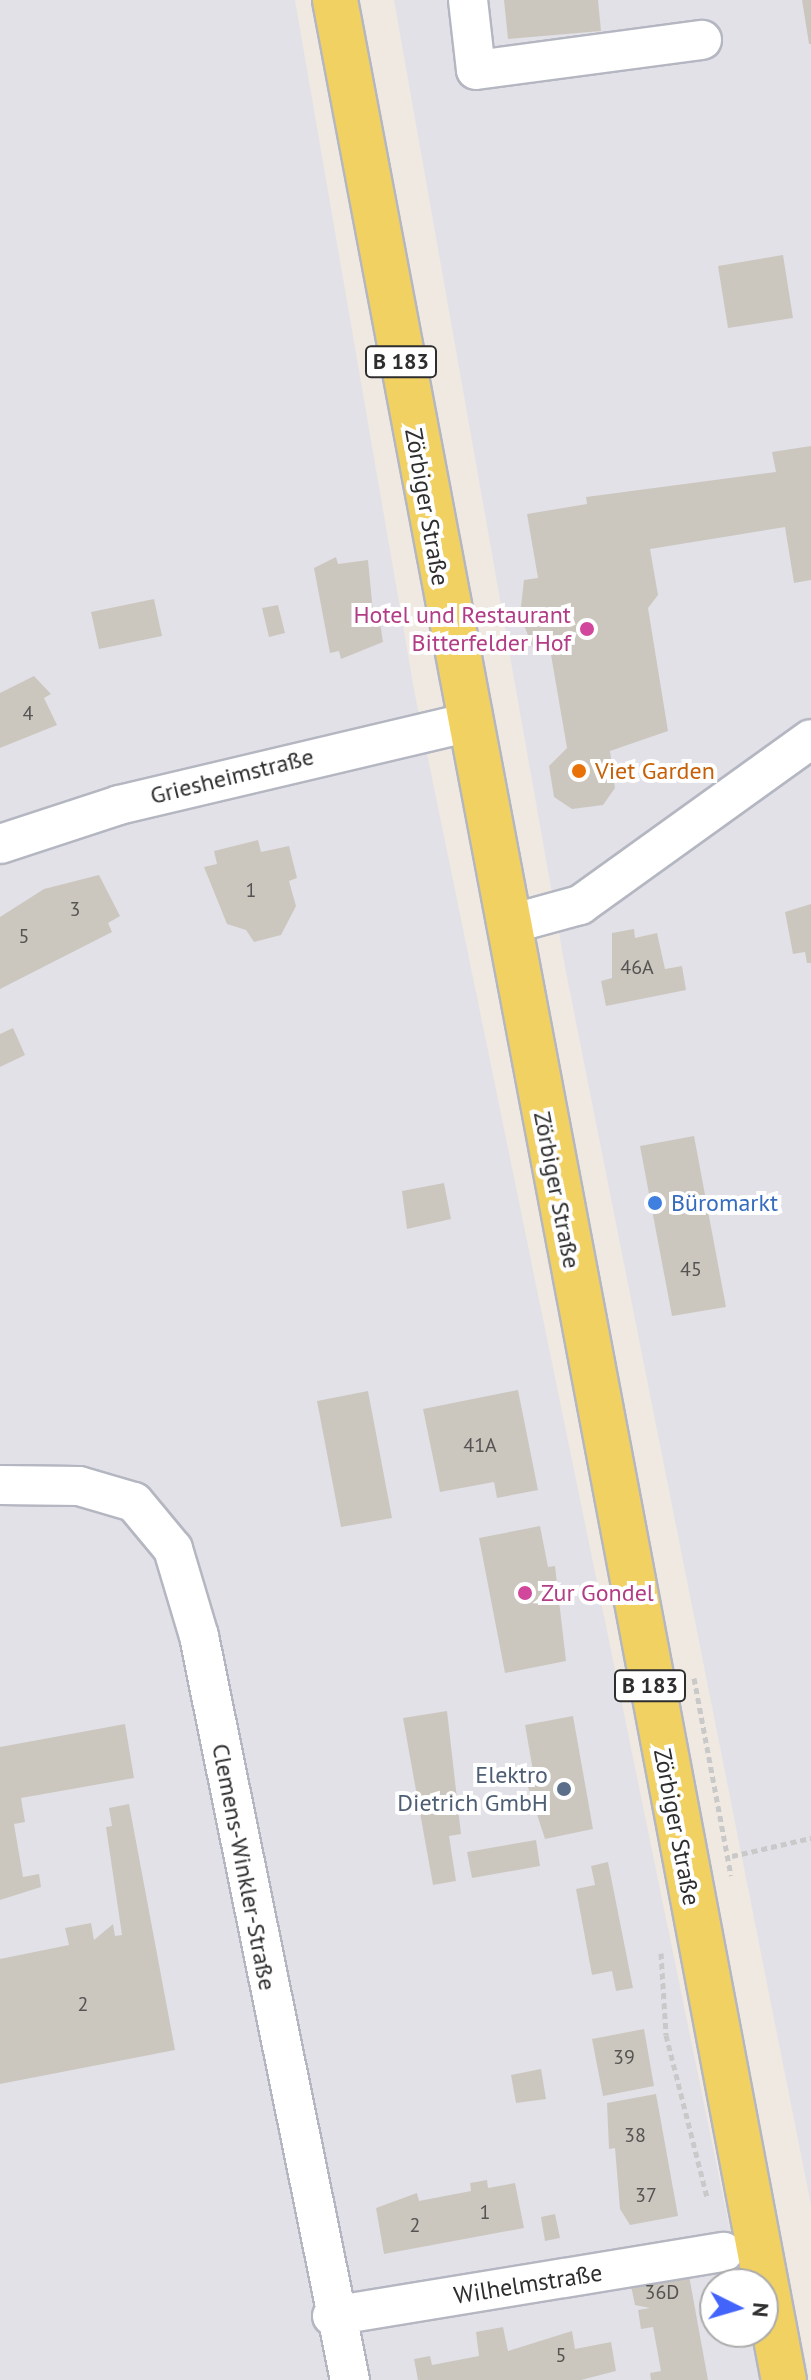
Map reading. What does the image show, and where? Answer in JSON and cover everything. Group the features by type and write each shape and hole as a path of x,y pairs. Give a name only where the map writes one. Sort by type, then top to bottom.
{"main road":[{"name":"Zörbiger Straße","path":"335,0 467,723 784,2380"}],"street":[{"path":"468,0 476,70 702,40"},
{"name":"Griesheimstraße","path":"0,844 119,805 467,723"},
{"path":"507,925 580,905 811,739"},
{"name":"Clemens-Winkler-Straße","path":"0,1485 79,1486 134,1502 173,1549 199,1636 332,2316 350,2380"},
{"name":"Wilhelmstraße","path":"332,2316 724,2252"}],"path":[{"path":"732,1856 811,1838"}],"shaded area":[{"path":"0,0 295,0 415,695 738,2268 699,2268 699,2348 754,2348 761,2380 0,2380"},
{"path":"394,0 811,0 811,2205 565,967"}],"building":[{"path":"504,0 598,0 601,31 508,39"},
{"path":"802,0 811,0 811,44 809,44"},
{"path":"783,255 793,318 728,328 718,266"},
{"name":"Hotel und Restaurant Bitterfelder Hof","path":"811,446 811,580 794,583 785,527 650,549 658,595 648,608 668,731 610,751 615,788 603,805 572,809 554,797 549,766 567,748 550,649 535,653 520,615 524,580 538,578 527,514 587,504 586,497 776,472 772,452"},
{"path":"336,557 338,564 368,560 374,623 380,622 383,642 341,659 339,651 330,653 314,568"},
{"path":"154,599 162,636 99,649 91,612"},
{"path":"278,605 285,633 269,637 262,608"},
{"path":"34,676 51,694 44,698 57,725 0,748 0,693"},
{"path":"258,840 261,852 289,846 297,878 289,881 296,906 281,935 254,942 246,930 227,924 204,867 217,864 214,851"},
{"path":"99,875 120,916 108,923 112,932 0,989 0,917 44,889"},
{"path":"811,904 811,963 807,963 805,952 793,954 785,912"},
{"path":"634,929 635,938 657,933 665,969 682,966 686,990 606,1006 601,981 612,978 612,933"},
{"path":"13,1028 25,1055 0,1067 0,1034"},
{"path":"694,1136 726,1307 672,1316 640,1146"},
{"path":"444,1183 451,1219 407,1229 402,1191"},
{"path":"518,1390 538,1490 497,1498 494,1482 440,1492 423,1409"},
{"path":"368,1391 392,1518 341,1527 317,1401"},
{"name":"Zur Gondel","path":"540,1526 548,1567 555,1566 566,1661 505,1673 479,1538"},
{"path":"447,1711 461,1834 449,1836 456,1881 433,1885 403,1718"},
{"path":"573,1716 593,1829 545,1839 527,1784 535,1782 525,1725"},
{"path":"125,1724 134,1778 21,1798 25,1822 14,1824 23,1877 39,1874 41,1887 0,1900 0,1747"},
{"path":"129,1804 175,2050 0,2084 0,1959 69,1945 65,1928 91,1923 94,1940 113,1924 115,1936 122,1935 106,1827 112,1826 109,1808"},
{"path":"536,1840 540,1866 472,1878 467,1852"},
{"path":"608,1862 633,1988 616,1991 612,1971 592,1975 576,1889 595,1885 591,1866"},
{"path":"644,2029 654,2086 603,2096 592,2039"},
{"path":"541,2069 546,2099 516,2103 511,2075"},
{"path":"656,2094 678,2216 630,2225 620,2209 615,2148 609,2149 607,2103"},
{"path":"487,2180 488,2188 515,2183 524,2228 384,2254 376,2208 417,2193 419,2201 471,2191 470,2183"},
{"path":"555,2214 560,2238 545,2241 541,2217"},
{"path":"688,2270 699,2330 699,2348 702,2348 708,2380 651,2380 650,2373 661,2371 653,2327 641,2329 638,2310 650,2308 635,2305 630,2281"},
{"path":"503,2327 508,2351 572,2331 575,2349 611,2342 616,2371 581,2380 418,2380 414,2359 430,2356 432,2365 479,2356 476,2332"}],"place":[{"name":"Hotel und Restaurant Bitterfelder Hof","path":"587,629"},
{"name":"Viet Garden","path":"579,771"},
{"name":"Büromarkt","path":"655,1203"},
{"name":"Zur Gondel","path":"525,1593"},
{"name":"Elektro Dietrich GmbH","path":"564,1789"}]}
